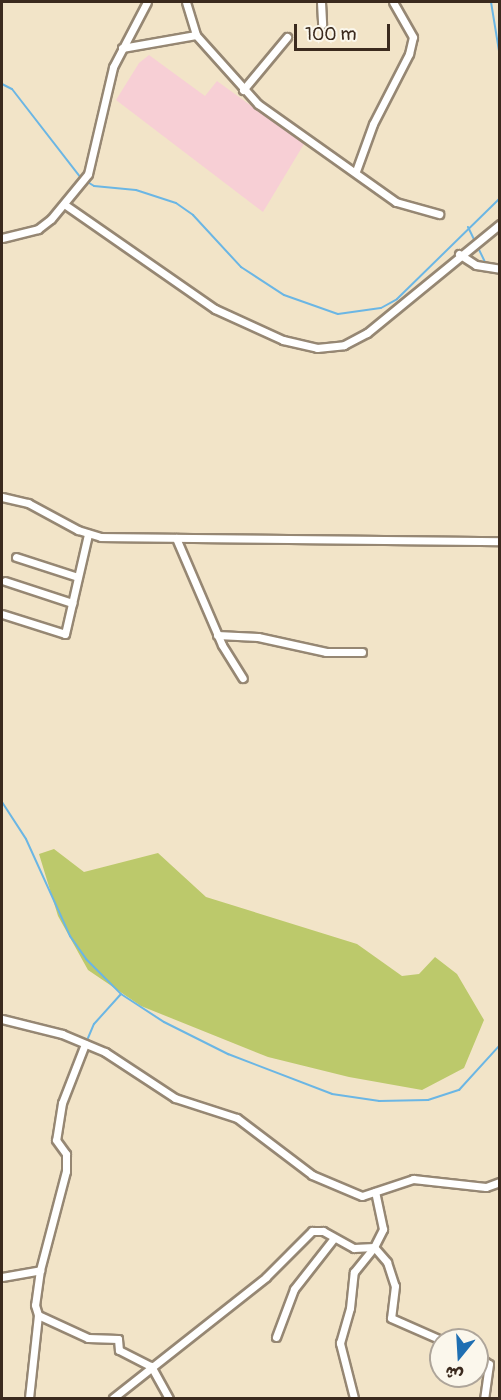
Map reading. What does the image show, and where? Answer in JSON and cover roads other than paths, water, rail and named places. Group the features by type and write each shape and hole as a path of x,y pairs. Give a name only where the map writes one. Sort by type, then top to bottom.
{"street":[{"path":"2,238 38,229 64,204 88,174 109,79 122,48 147,2"},
{"path":"186,2 196,36 243,90 396,202 439,214"},
{"path":"321,2 321,24"},
{"path":"356,171 373,124 409,54 413,37 393,2"},
{"path":"122,48 196,36"},
{"path":"243,90 287,37"},
{"path":"64,204 214,309 284,340 317,348 344,345 366,333 459,254 500,224"},
{"path":"459,254 476,265 500,269"},
{"path":"2,496 28,502 88,534 176,538 500,541"},
{"path":"2,614 63,634 67,631 88,534"},
{"path":"176,538 217,635 243,678"},
{"path":"16,557 78,577"},
{"path":"5,581 72,603"},
{"path":"217,635 258,637 326,652 362,652"},
{"path":"2,1019 85,1044 138,1070 175,1098 237,1118 312,1175 362,1196 413,1179 486,1187 500,1182"},
{"path":"29,1398 38,1315 35,1305 40,1270 66,1171 66,1154 56,1140 62,1103 85,1044"},
{"path":"354,1398 340,1343 350,1308 354,1272 374,1247 383,1229 375,1192"},
{"path":"113,1398 151,1366 206,1328 266,1277 312,1231 354,1248 374,1247"},
{"path":"276,1337 294,1289 334,1238"},
{"path":"374,1247 387,1262 395,1286 391,1318 429,1335"},
{"path":"2,1277 40,1270"},
{"path":"38,1315 88,1338 118,1339 119,1350 151,1366 169,1398"}],"waterway":[{"path":"491,2 500,57"},
{"path":"2,84 12,89 81,178"},
{"path":"86,181 94,186 136,190 176,203 193,215 241,267 284,295 338,314 381,308 397,299 500,198"},
{"path":"468,227 486,264"},
{"path":"2,802 26,839 70,936 86,959 121,994 164,1022 228,1054 332,1094 379,1101 428,1100 459,1090 500,1045"},
{"path":"88,1038 94,1024 121,994"}]}
